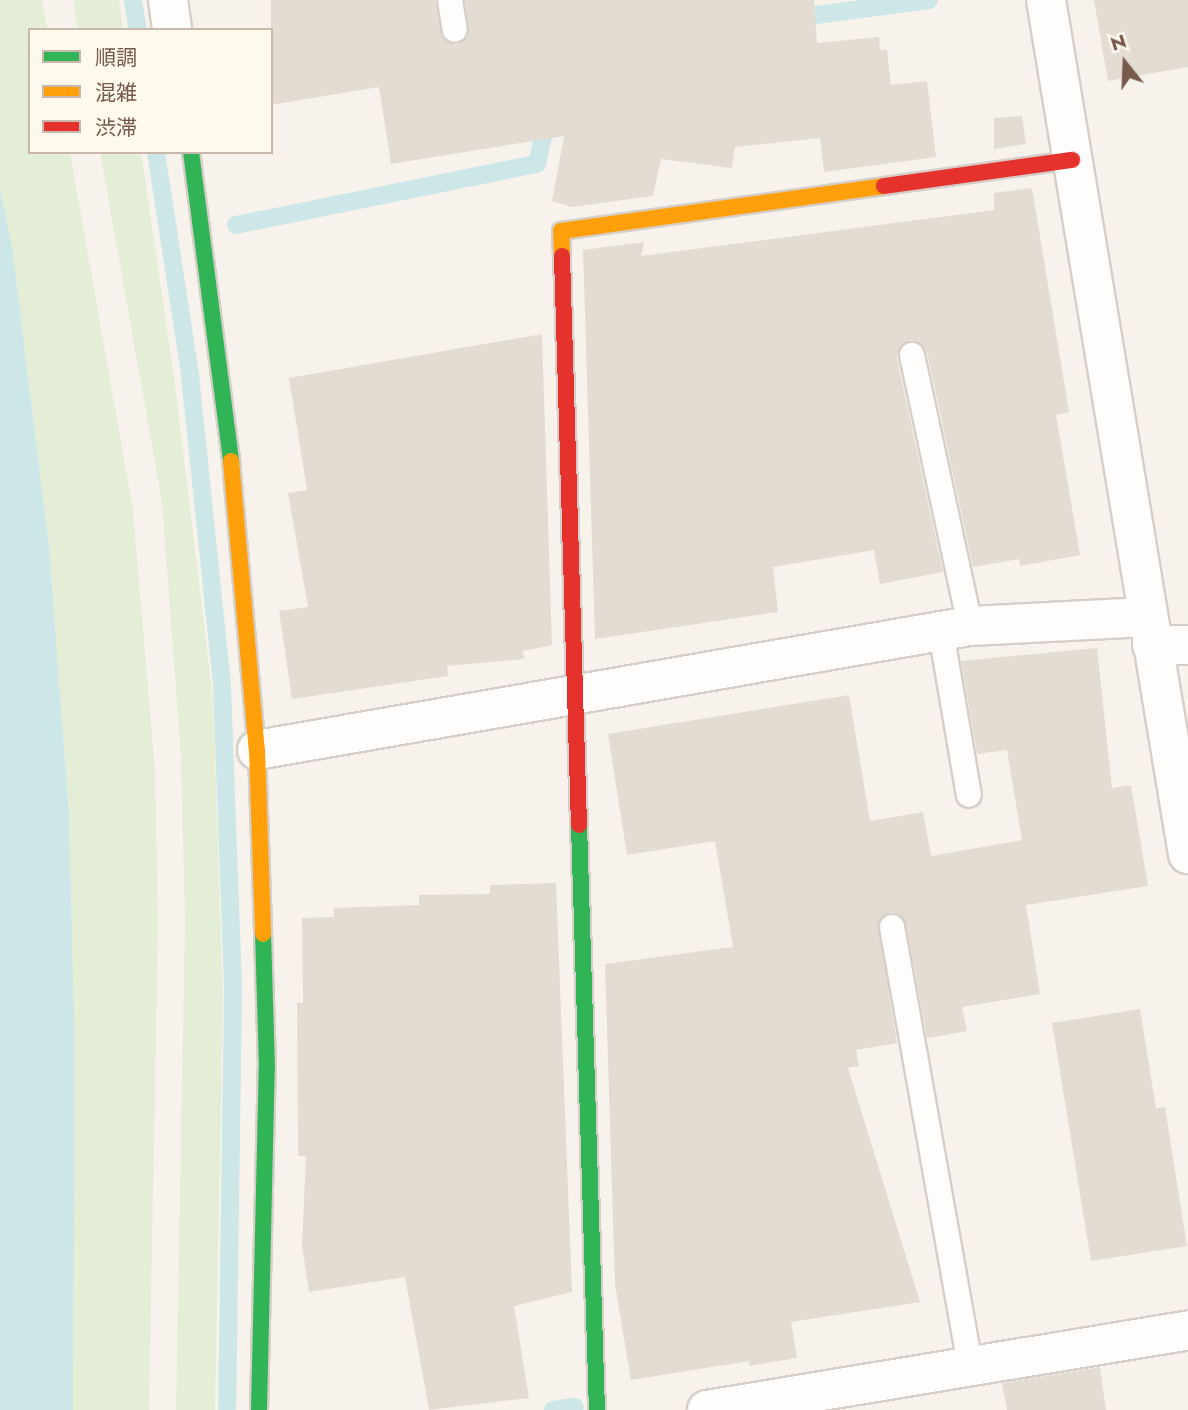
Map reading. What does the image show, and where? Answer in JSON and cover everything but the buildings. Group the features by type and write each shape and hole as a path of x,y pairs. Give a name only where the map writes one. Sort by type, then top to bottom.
{"street":[{"path":"168,0 172,28"},
{"path":"1046,0 1072,160 1163,636 1188,855"},
{"path":"191,154 227,419 257,750 267,1068 259,1410"},
{"path":"597,1410 572,696 561,232 1072,160"},
{"path":"257,750 956,629 1163,636"},
{"path":"709,1410 860,1398 970,1367 1188,1330"}],"lane":[{"path":"450,0 455,30"},
{"path":"912,355 956,629 969,795"},
{"path":"892,927 970,1367"}],"green space":[{"path":"0,0 42,0 48,28 28,28 28,154 70,154 133,510 155,770 158,924 149,1410 73,1410 75,1055 69,814 49,545 12,246 0,188"},
{"path":"73,0 119,0 123,28 78,28"},
{"path":"100,154 141,154 175,384 213,699 223,998 215,1410 176,1410 185,922 181,757 162,502"}],"water":[{"path":"0,188 12,246 49,545 69,814 75,1055 73,1410 0,1410"}],"waterway":[{"path":"133,0 138,28"},
{"path":"794,18 929,0"},
{"path":"236,225 537,164 547,118"},
{"path":"156,154 190,375 222,686 233,991 227,1410"},
{"path":"553,1410 575,1407"}],"traffic: fast":[{"path":"191,154 231,461"},
{"path":"579,825 597,1410"},
{"path":"259,1410 267,1068 263,934"}],"traffic: slow":[{"path":"562,256 561,231 884,186"},
{"path":"231,461 257,750 263,934"}],"traffic: jam":[{"path":"884,186 1072,160"},
{"path":"562,256 579,825"}]}
